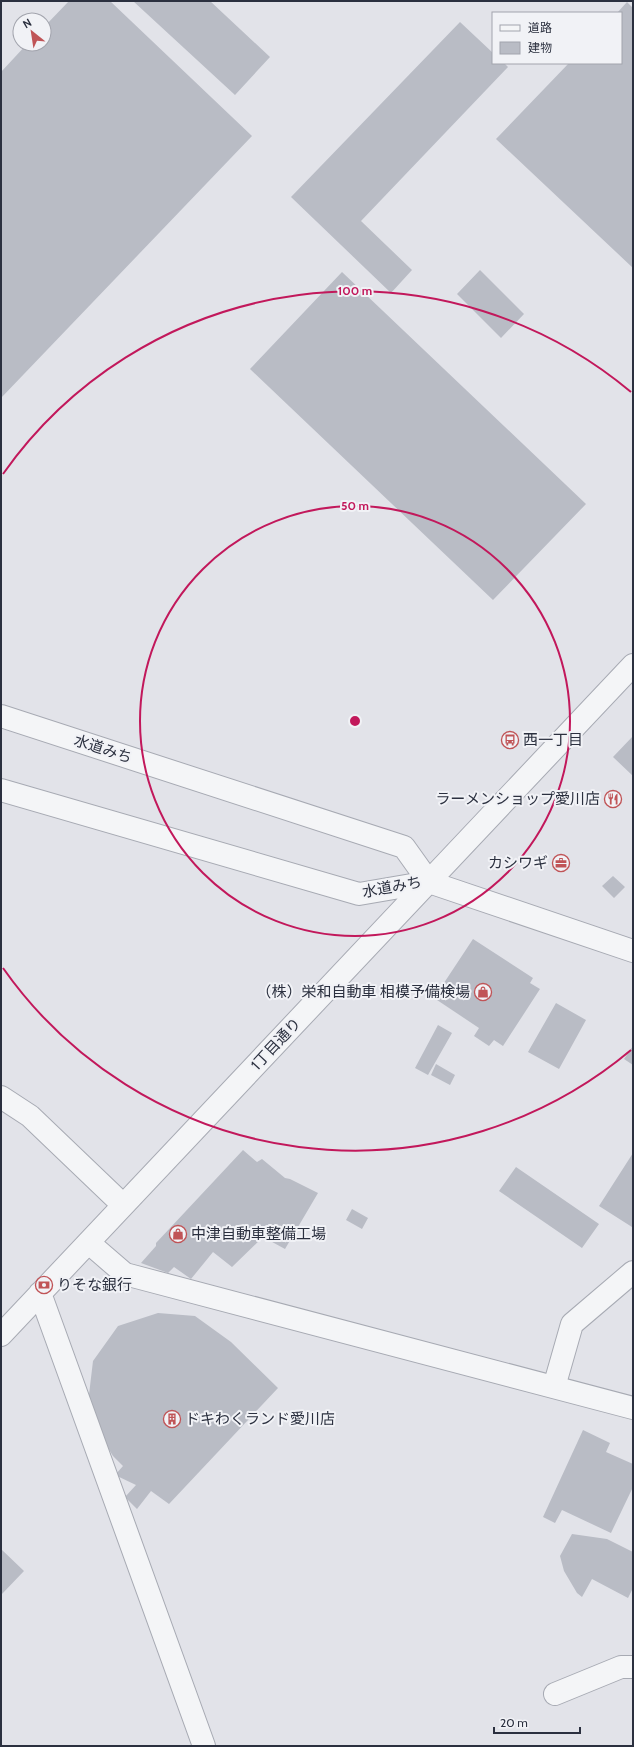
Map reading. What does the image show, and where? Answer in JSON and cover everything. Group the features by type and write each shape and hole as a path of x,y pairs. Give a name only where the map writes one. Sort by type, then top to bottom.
{"street":[{"name":"1丁目通り","path":"1,1334 89,1243 123,1205 633,665"},
{"name":"水道みち","path":"1,716 404,847 429,882 359,894 1,790"},
{"path":"429,882 633,951"},
{"path":"1,1097 30,1116 123,1205"},
{"path":"89,1243 125,1274 633,1408"},
{"path":"554,1387 572,1324 633,1272"},
{"path":"40,1293 204,1746"},
{"path":"555,1694 621,1668 633,1667"}],"building":[{"path":"69,1 110,1 252,136 1,398 1,72 20,52 52,52 52,19"},
{"path":"133,1 210,1 270,57 235,95"},
{"path":"627,2 633,8 633,268 496,139 568,64 622,64 622,12 618,12"},
{"path":"460,22 492,52 492,64 505,64 508,67 361,221 412,270 391,293 291,197"},
{"path":"480,270 524,314 501,338 457,294"},
{"path":"342,272 586,504 493,600 250,369"},
{"path":"633,736 633,776 613,757"},
{"path":"613,876 625,887 614,898 602,886"},
{"path":"473,939 533,978 530,983 540,989 503,1046 494,1040 489,1046 474,1036 479,1028 434,998"},
{"path":"556,1003 586,1020 559,1069 528,1052"},
{"path":"438,1025 452,1033 428,1075 415,1068"},
{"path":"633,1046 633,1065 624,1059"},
{"path":"436,1064 455,1075 450,1085 431,1075"},
{"path":"243,1150 257,1162 262,1159 285,1178 318,1193 285,1249 263,1237 232,1267 213,1252 191,1279 174,1267 168,1273 141,1263 156,1246 156,1243"},
{"path":"633,1153 633,1225 632,1227 599,1206"},
{"path":"516,1167 599,1224 582,1248 499,1191"},
{"path":"352,1209 368,1218 362,1229 346,1220"},
{"name":"ドキわくランド愛川店","path":"158,1313 195,1316 231,1342 278,1388 169,1504 151,1491 137,1509 125,1497 136,1485 115,1475 123,1466 113,1456 100,1435 88,1403 93,1361 118,1326"},
{"path":"583,1430 610,1443 606,1452 633,1464 633,1487 611,1533 562,1510 555,1523 543,1517"},
{"path":"572,1534 607,1539 633,1552 633,1588 628,1598 592,1579 582,1597 577,1593 564,1571 560,1556"},
{"path":"1,1549 24,1571 1,1595"}],"place":[{"name":"西一丁目","path":"510,740"},
{"name":"ラーメンショップ愛川店","path":"613,799"},
{"name":"カシワギ","path":"561,863"},
{"name":"（株）栄和自動車 相模予備検場","path":"483,992"},
{"name":"中津自動車整備工場","path":"178,1234"},
{"name":"りそな銀行","path":"44,1285"},
{"name":"ドキわくランド愛川店","path":"172,1419"}]}
